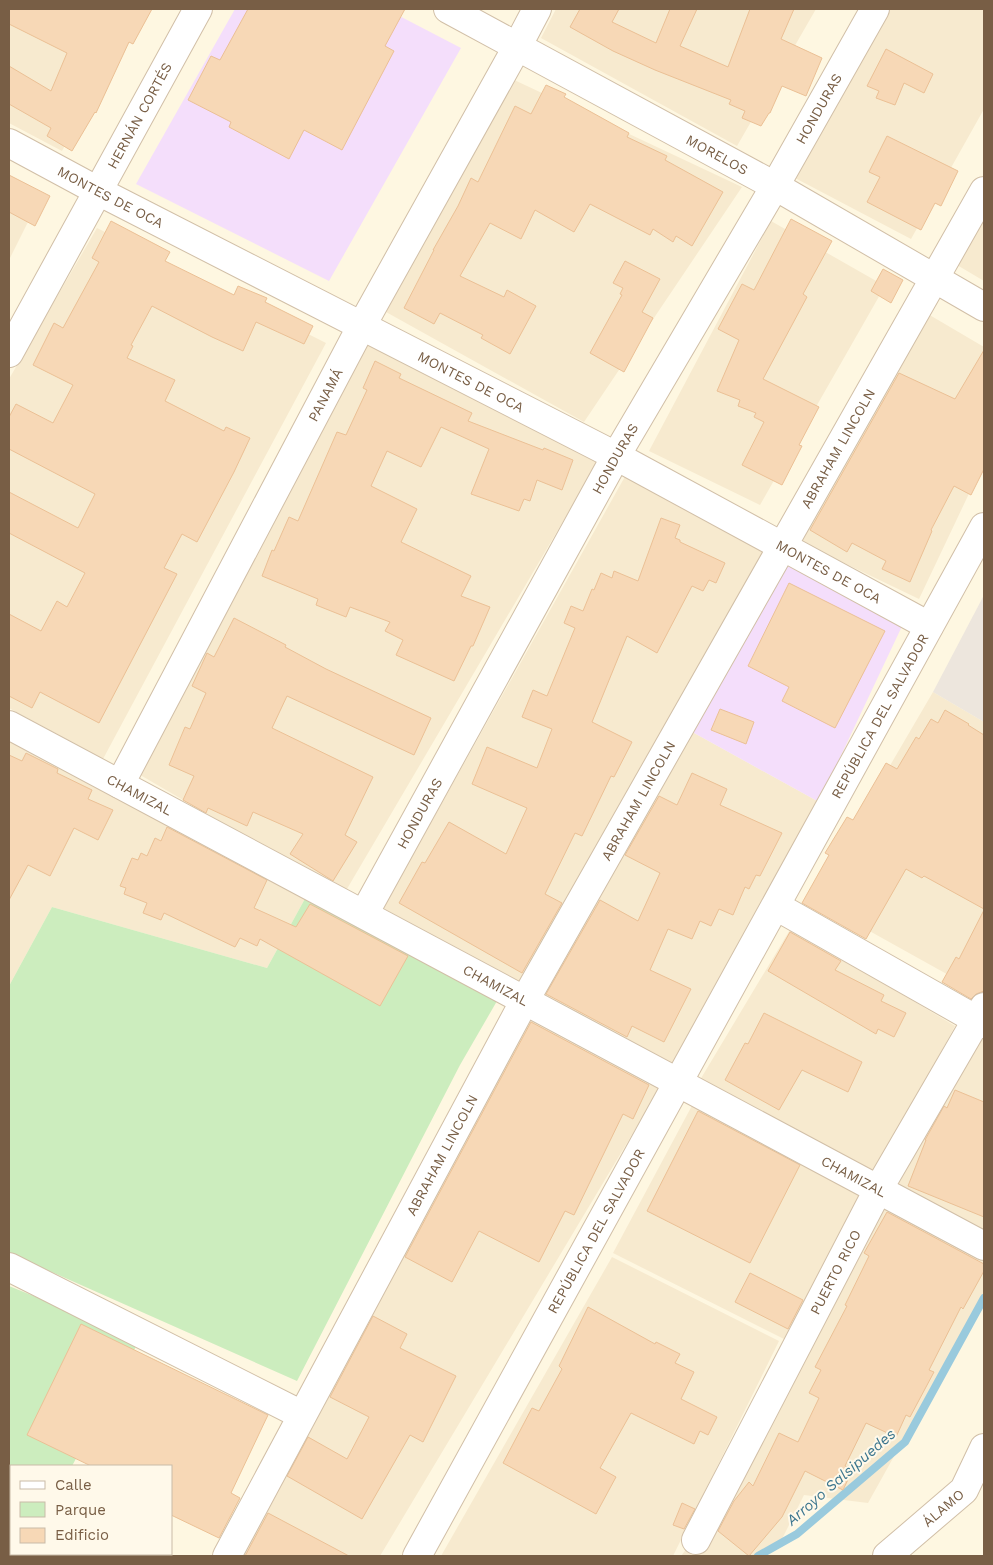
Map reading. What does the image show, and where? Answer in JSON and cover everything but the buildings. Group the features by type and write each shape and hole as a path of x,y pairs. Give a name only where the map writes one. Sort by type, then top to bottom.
{"street":[{"name":"HERNÁN CORTÉS","path":"9,352 198,9"},
{"name":"MORELOS","path":"448,9 775,186 984,307"},
{"name":"PANAMÁ","path":"120,784 361,327 517,47 536,9"},
{"name":"HONDURAS","path":"364,914 616,456 775,186 875,9"},
{"name":"MONTES DE OCA","path":"9,143 361,327 616,456 929,626"},
{"name":"ABRAHAM LINCOLN","path":"227,1556 524,1000 984,191"},
{"name":"REPÚBLICA DEL SALVADOR","path":"417,1556 984,527"},
{"name":"CHAMIZAL","path":"9,725 980,1243"},
{"path":"776,906 982,1017"},
{"name":"PUERTO RICO","path":"696,1540 879,1188 982,1017"},
{"path":"9,1267 302,1415"},
{"name":"ÁLAMO","path":"887,1556 964,1490 977,1476 984,1448"}],"shaded area":[{"path":"9,9 137,9 62,151 9,123"},
{"path":"235,9 386,9 461,48 329,281 136,184"},
{"path":"556,9 816,9 737,146 541,38"},
{"path":"888,9 984,9 984,109 911,239 795,178"},
{"path":"510,78 742,187 584,422 386,312"},
{"path":"9,183 39,200 9,260"},
{"path":"984,206 984,281 952,262"},
{"path":"771,221 885,286 760,505 649,451"},
{"path":"97,228 326,343 103,759 9,708 9,379"},
{"path":"916,307 984,347 984,462 919,599 794,539"},
{"path":"359,327 599,460 344,894 130,769"},
{"path":"627,473 773,555 529,990 383,908"},
{"path":"786,563 904,622 819,802 685,728"},
{"path":"984,595 984,722 933,692"},
{"path":"933,692 984,722 984,982 979,992 812,899"},
{"path":"685,728 819,802 668,1071 534,1002"},
{"path":"9,735 307,895 267,968 52,907 9,986"},
{"path":"791,928 955,1026 875,1174 700,1080"},
{"path":"521,1007 664,1081 380,1556 234,1556"},
{"path":"974,1032 984,1038 984,1234 887,1182"},
{"path":"695,1100 865,1189 790,1342 613,1253"},
{"path":"880,1204 984,1260 984,1295 868,1503 804,1495 780,1543 762,1556 681,1556 690,1544"},
{"path":"612,1257 779,1341 673,1556 441,1556"}],"green space":[{"path":"307,895 497,1001 460,1065 297,1381 9,1253 9,986 52,907 267,968"},
{"path":"9,1286 140,1339 73,1465 10,1465 10,1555 24,1555 9,1556"}],"waterway":[{"name":"Arroyo Salsipuedes","path":"758,1556 797,1534 905,1442 984,1298"}]}
